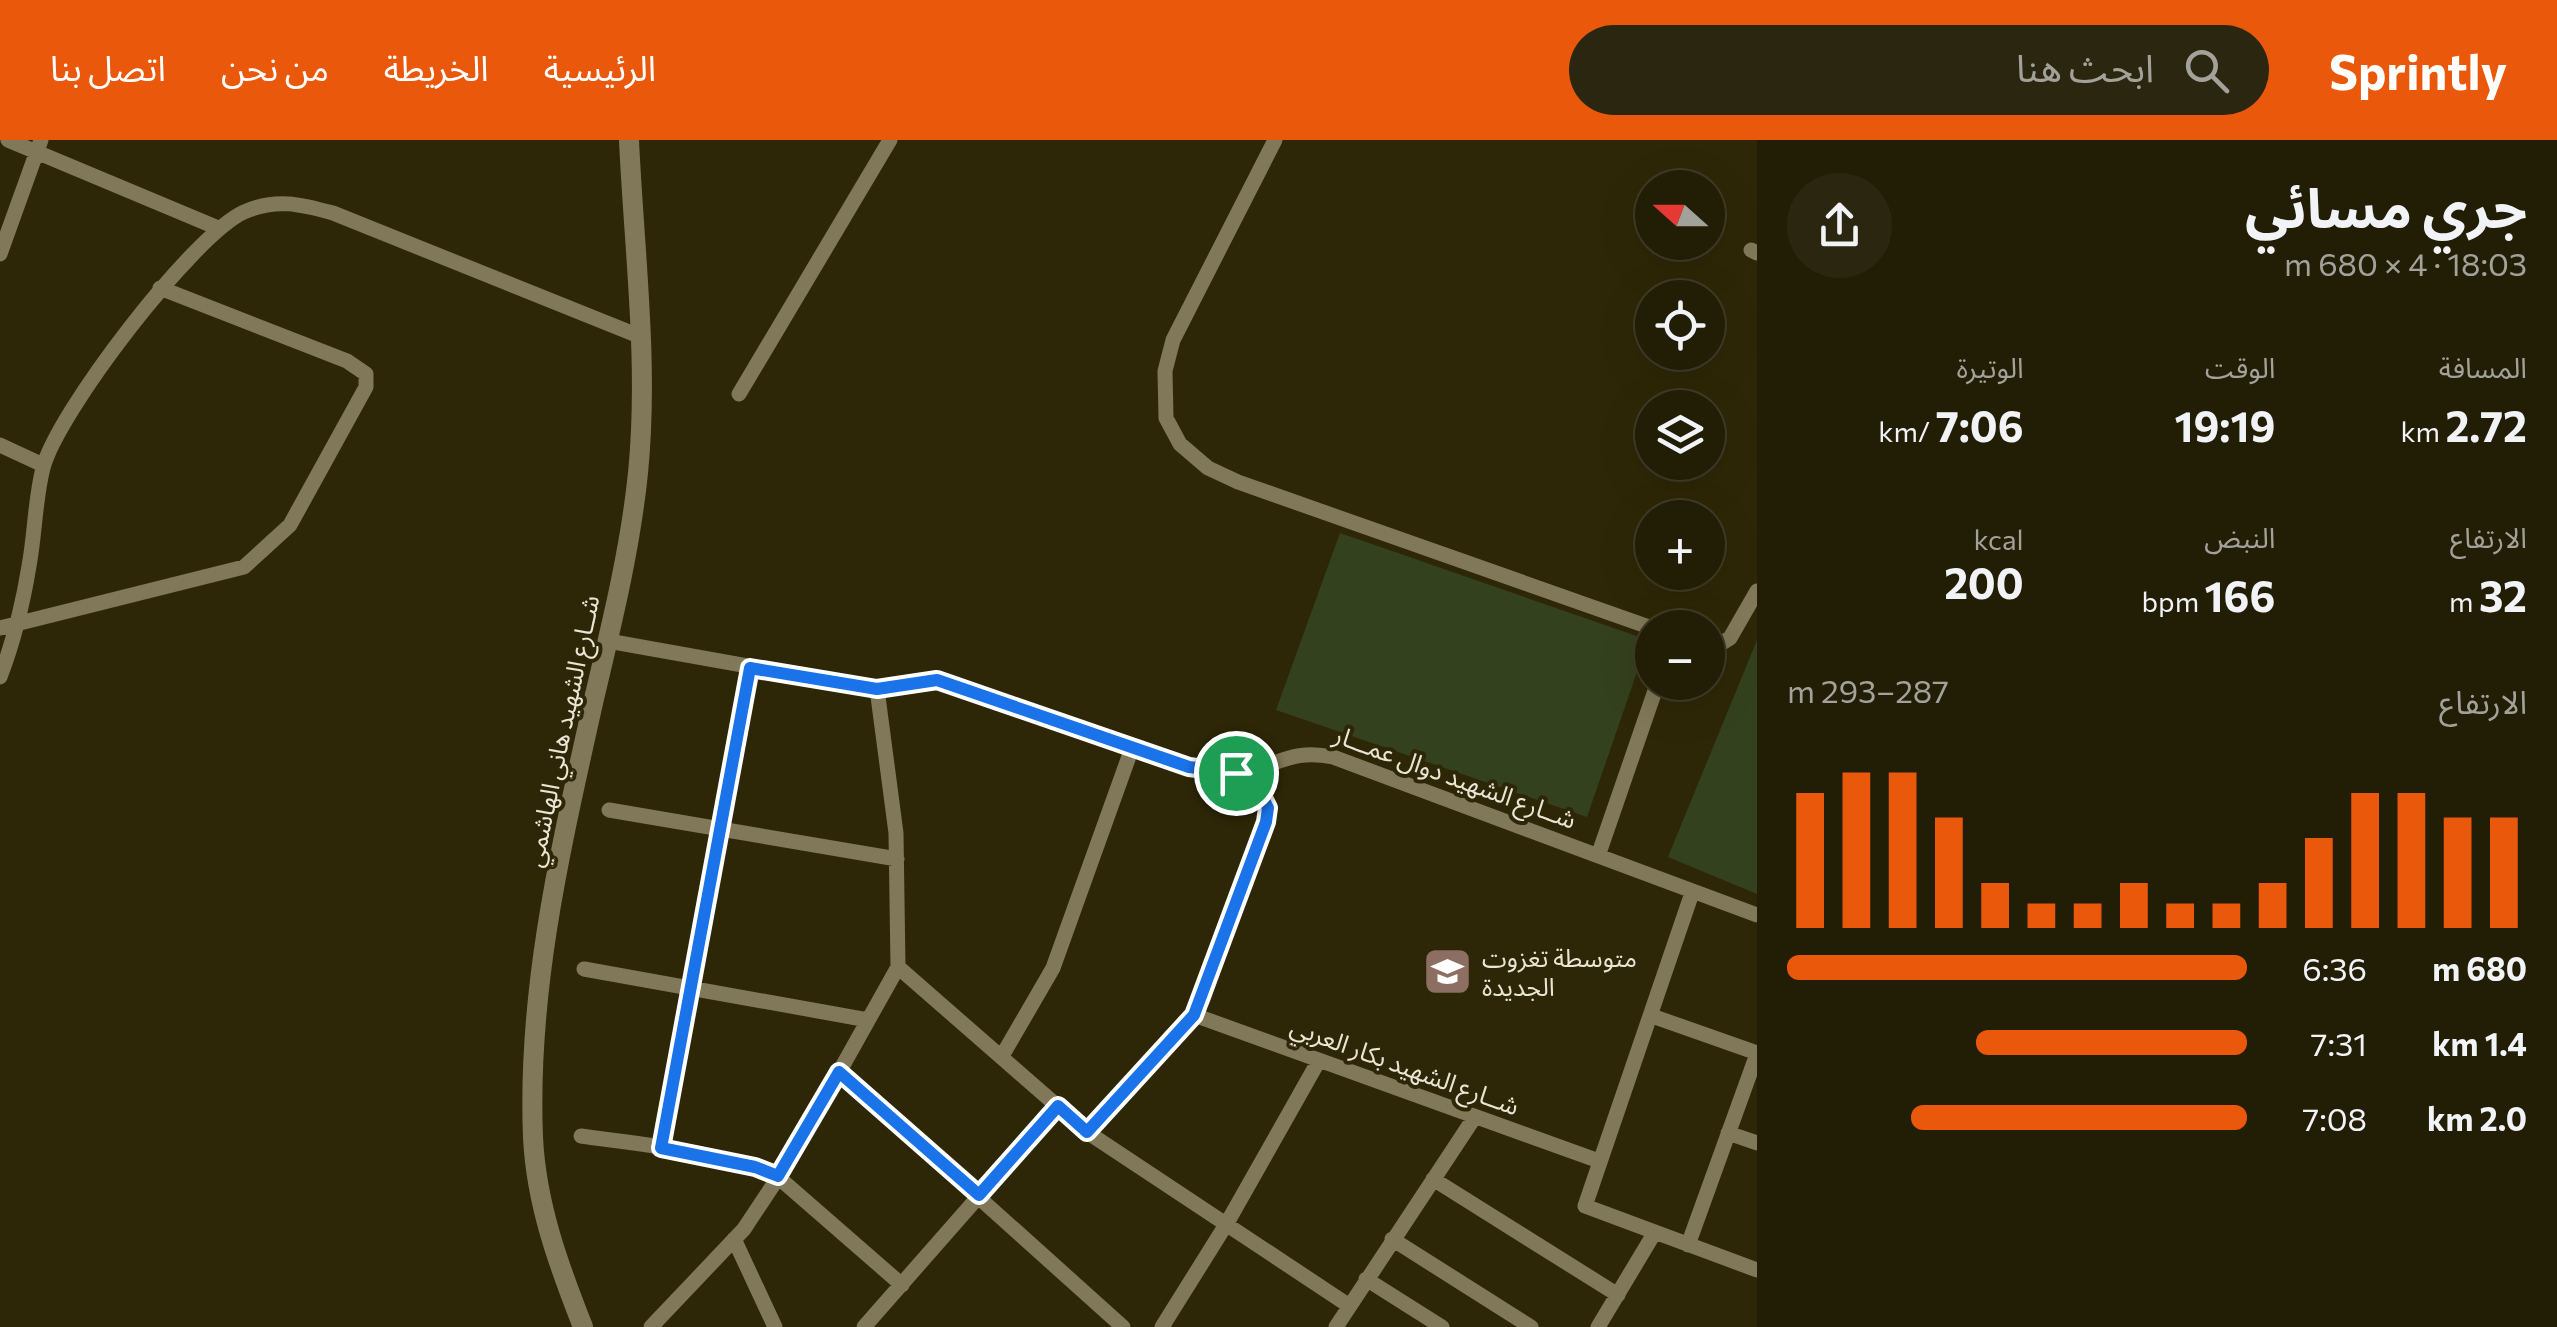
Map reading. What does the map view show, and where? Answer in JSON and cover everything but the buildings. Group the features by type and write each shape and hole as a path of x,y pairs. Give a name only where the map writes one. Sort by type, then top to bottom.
{"street":[{"path":"8,140 39,145 218,228"},
{"name":"شــارع الشهيد هاني الهاشمي","path":"583,1327 551,1243 533,1139 534,1074 539,971 550,904 608,641 638,474 642,414 628,140"},
{"path":"740,394 890,140"},
{"path":"1274,140 1172,340 1162,396 1166,418 1180,444 1208,468 1238,482 1635,622"},
{"path":"0,254 39,145"},
{"path":"0,677 7,627 29,569 43,464 89,385 160,288 218,228 241,213 271,202 332,213 639,336"},
{"path":"7,627 244,566 290,525 366,387 366,374 348,361 160,288"},
{"path":"0,445 43,464"},
{"path":"1725,641 1757,591"},
{"name":"شــارع الشهيد دوال عمـــار","path":"608,641 877,689 937,680 1189,767 1236,773 1308,752 1333,757 1757,915"},
{"path":"661,1148 750,668"},
{"path":"650,1327 734,1239 778,1176 898,967 896,859 877,689"},
{"path":"1598,856 1652,700"},
{"path":"1002,1056 1053,968 1132,748"},
{"path":"1087,1132 1194,1015 1266,822 1268,808 1263,798 1236,773"},
{"path":"609,810 896,859"},
{"path":"1692,892 1585,1206 1757,1270"},
{"path":"898,967 1087,1132 1348,1305"},
{"path":"584,970 868,1020"},
{"name":"شــارع الشهيد بكار العربي","path":"1194,1015 1599,1162"},
{"path":"1652,1016 1757,1053 1688,1244"},
{"path":"1162,1327 1227,1223 1318,1062"},
{"path":"839,1072 1122,1327"},
{"path":"864,1327 1058,1106"},
{"path":"1336,1327 1474,1118"},
{"path":"1728,1133 1757,1143"},
{"path":"581,1136 755,1167 778,1176 902,1285"},
{"path":"1433,1179 1618,1295"},
{"path":"1598,1327 1656,1232"},
{"path":"734,1239 776,1327"},
{"path":"1392,1239 1531,1327"},
{"path":"1366,1279 1442,1327"}],"green space":[{"path":"1340,533 1635,635 1635,678 1587,817 1276,710"},
{"path":"1757,640 1757,894 1668,857"}],"place":[{"name":"متوسطة تغزوت الجديدة","path":"1447,972"}],"route":[{"path":"750,668 877,689 937,680 1189,767 1236,773 1263,798 1268,808 1266,822 1202,1000 1194,1015 1087,1132 1058,1106 979,1195 839,1072 778,1176 755,1167 661,1148 750,668"}]}
